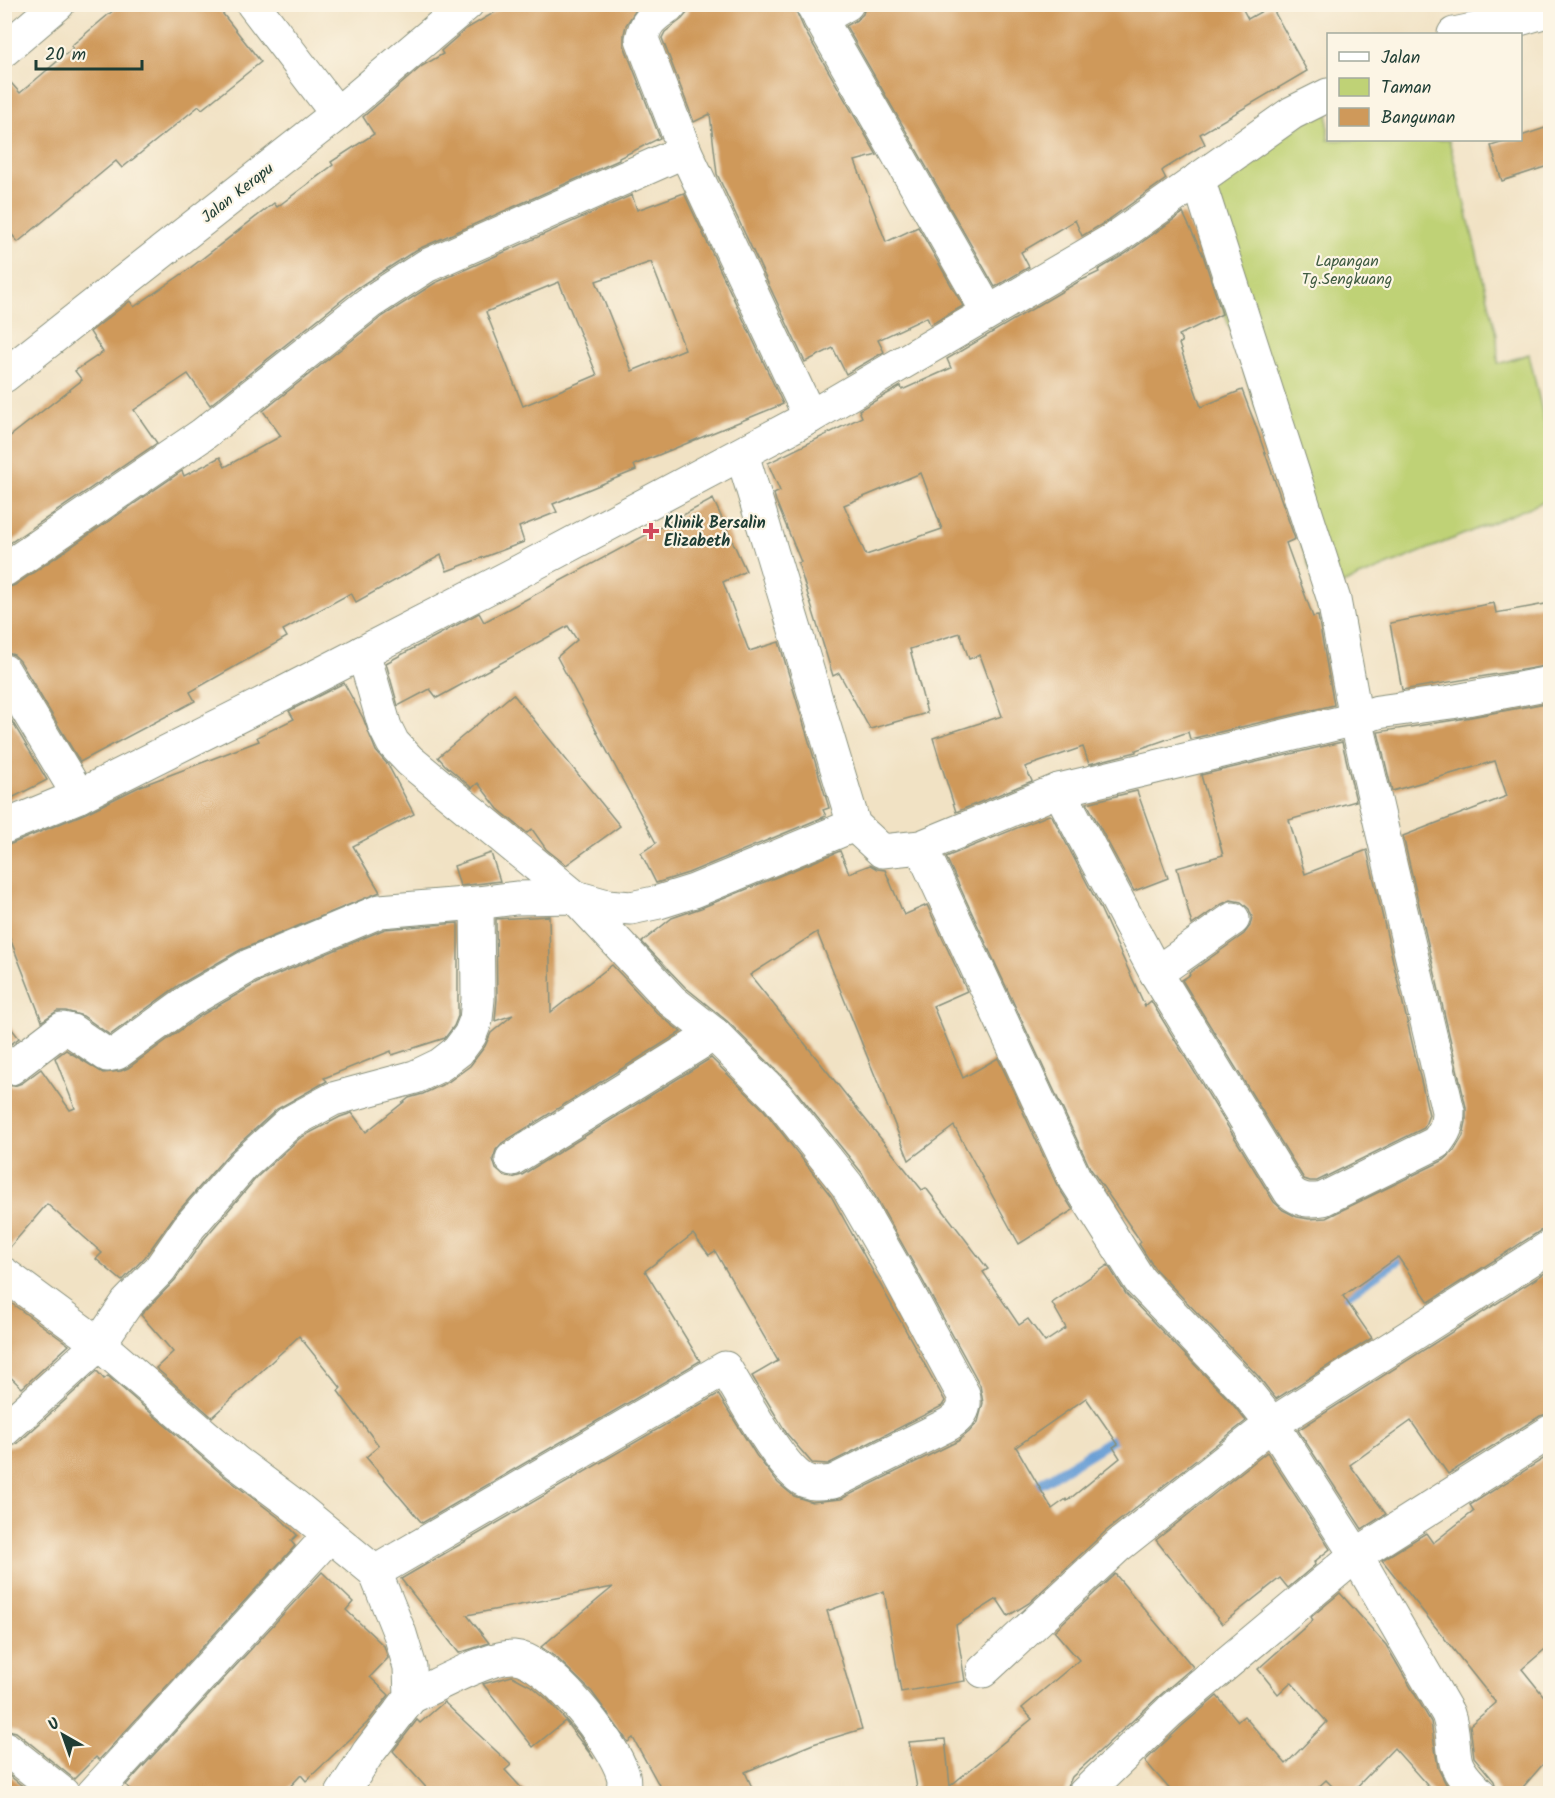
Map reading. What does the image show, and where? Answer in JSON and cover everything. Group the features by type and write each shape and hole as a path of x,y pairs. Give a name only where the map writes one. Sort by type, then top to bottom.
{"street":[{"path":"4,50 58,4"},
{"path":"253,4 336,114"},
{"name":"Jalan Kerapu","path":"4,376 336,114 467,4"},
{"path":"671,4 644,26 642,39 684,151 810,417"},
{"path":"826,9 988,312"},
{"path":"1459,33 1551,10"},
{"path":"4,827 79,796 363,652 810,417 1114,239 1292,113 1327,96"},
{"path":"4,570 202,435 369,303 426,266 684,151"},
{"path":"1059,790 1156,973 1290,1192 1300,1199 1310,1201 1323,1199 1436,1143 1444,1133 1448,1122 1448,1111 1356,719 1334,600 1198,179"},
{"path":"742,454 854,825 882,851 921,847 1059,790 1378,712 1451,702 1551,683"},
{"path":"363,652 386,727 393,742 410,761 575,897 672,1000 714,1034 778,1098 847,1185 897,1272 963,1394 965,1402 963,1411 949,1424 833,1482 818,1484 804,1480 793,1472 774,1448 725,1368 375,1572"},
{"path":"4,670 79,796"},
{"path":"11,1068 62,1029 72,1031 107,1055 117,1053 190,1000 249,966 380,911 516,898 575,897 607,906 631,908 694,891 854,825"},
{"path":"921,847 1074,1177 1140,1281 1244,1389 1272,1424 1356,1555 1448,1714 1454,1729 1455,1760 1467,1782 1480,1794"},
{"path":"4,1430 99,1344 127,1303 160,1269 189,1227 244,1164 289,1123 333,1099 415,1077 440,1065 458,1051 470,1035 476,1020 478,999 477,903"},
{"path":"1156,973 1233,919"},
{"path":"512,1159 714,1034"},
{"path":"983,1671 1118,1546 1272,1424 1551,1247"},
{"path":"4,1274 99,1344 236,1462 295,1506 375,1572 400,1634 410,1667 411,1697"},
{"path":"1084,1794 1170,1711 1356,1555 1551,1432"},
{"path":"93,1794 330,1535"},
{"path":"342,1794 368,1753 411,1697 488,1662 514,1657 530,1661 574,1699 610,1746 624,1777 623,1794"},
{"path":"4,1747 63,1794"}],"green space":[{"name":"Lapangan Tg.Sengkuang","path":"1327,107 1327,141 1449,141 1497,335 1498,364 1529,354 1550,447 1550,499 1318,594 1188,202"}],"building":[{"path":"121,4 215,4 261,62 202,109 199,106 122,168 116,161 18,242 4,225 4,75 20,93"},
{"path":"509,4 640,4 626,25 624,45 660,138 619,160 416,250 357,288 210,405 188,374 134,410 157,443 4,547 4,441 82,380 75,371 103,352 90,332 130,301 134,307 185,272 274,203 277,207 333,165 331,162 374,134 363,117 422,66 443,54 441,51 466,29"},
{"path":"689,4 793,4 804,29 877,155 855,161 886,242 918,227 963,306 930,325 927,317 878,340 884,352 846,374 833,348 805,362 717,174 710,114 694,122 662,38 665,32 688,12"},
{"path":"869,4 1240,4 1248,19 1271,6 1307,71 1200,134 1205,144 1164,169 1162,171 1166,179 1104,223 1082,236 1075,220 1021,252 1029,267 995,287 846,26 857,20"},
{"path":"1551,126 1551,165 1502,181 1491,146 1507,141 1522,141 1522,136"},
{"path":"684,193 783,404 634,465 636,470 553,504 557,512 519,527 524,542 447,571 441,555 356,602 351,593 283,630 287,637 190,692 195,701 80,762 20,661 14,655 4,652 4,589 15,585 182,471 184,476 220,457 225,467 281,436 263,411 380,318 435,283 632,195 637,210","holes":["651,262 685,349 632,371 596,281","559,282 597,375 523,406 486,312"]},
{"path":"1183,213 1203,255 1222,314 1179,335 1182,342 1179,344 1201,407 1242,390 1295,539 1286,543 1313,617 1318,616 1334,705 1190,739 1188,732 1136,750 1136,752 1089,764 1083,747 1025,767 1032,781 956,812 933,738 1002,716 980,655 969,659 960,633 910,649 927,713 870,729 839,673 833,676 798,563 801,562 776,501 774,494 780,491 768,463 862,417 859,410 901,386 902,390 951,368 947,359 1099,272 1098,270","holes":["921,473 942,529 866,555 844,505"]},
{"path":"713,499 746,571 723,582 749,651 779,642 829,808 823,810 826,816 688,873 656,883 641,853 656,843 557,657 577,640 568,626 437,698 430,689 398,706 386,663 479,613 484,622"},
{"path":"1494,603 1496,613 1551,603 1551,665 1402,690 1390,623"},
{"path":"344,683 363,718 376,751 388,765 414,814 353,846 380,892 240,950 179,985 110,1035 83,1016 66,1011 57,1011 42,1021 4,923 4,845 86,813 141,786 259,741 257,737 294,719 289,711"},
{"path":"513,694 620,826 566,865 546,849 532,829 527,833 498,809 478,783 472,788 438,757"},
{"path":"1551,702 1551,1228 1540,1231 1429,1302 1398,1257 1343,1296 1372,1338 1276,1399 1258,1376 1155,1269 1139,1244 1141,1242 1090,1168 946,857 1049,815 1052,816 1100,908 1145,1006 1151,1001 1274,1202 1297,1217 1326,1218 1444,1160 1454,1151 1463,1136 1466,1107 1403,836 1507,796 1495,761 1392,791 1378,732"},
{"path":"4,708 47,780 4,802"},
{"path":"1342,742 1356,801 1289,820 1305,874 1367,850 1429,1115 1424,1128 1317,1181 1310,1181 1304,1179 1182,980 1244,934 1250,926 1252,917 1249,909 1241,902 1231,900 1192,925 1177,868 1223,855 1201,775"},
{"path":"1137,791 1168,878 1134,891 1087,803"},
{"path":"840,851 849,873 870,865 885,870 904,915 927,905 967,991 933,1006 963,1078 998,1058 1057,1185 1073,1210 1019,1244 954,1126 909,1160 817,932 750,975 922,1190 926,1188 988,1269 983,1272 1019,1325 1028,1319 1045,1342 1066,1328 1052,1303 1108,1265 1126,1294 1230,1401 1246,1421 1106,1531 1029,1603 1008,1616 997,1599 956,1625 965,1681 901,1692 884,1591 827,1611 862,1729 813,1744 745,1772 755,1794 664,1794 633,1738 628,1742 592,1692 557,1658 541,1647 613,1587 467,1615 489,1643 459,1653 401,1579 718,1394 756,1455 778,1483 794,1496 812,1502 841,1499 958,1441 978,1422 983,1403 980,1385 862,1173 791,1085 727,1021 685,987 642,942 672,918","holes":["1086,1398 1118,1444 1113,1447 1120,1458 1067,1501 1066,1499 1052,1509 1016,1447"]},
{"path":"491,853 500,881 460,886 454,866"},
{"path":"549,916 551,1012 612,965 658,1014 681,1032 502,1143 493,1159 496,1169 504,1176 512,1178 522,1175 711,1058 764,1110 831,1196 945,1401 942,1406 828,1464 812,1463 787,1434 752,1376 778,1361 715,1251 709,1255 693,1234 645,1271 700,1361 422,1523 366,1457 379,1446 338,1391 341,1388 299,1336 212,1417 156,1368 173,1352 141,1315 175,1280 204,1239 257,1177 300,1138 340,1117 352,1113 366,1132 409,1098 448,1082 470,1066 485,1046 491,1033 513,1015 495,1021 496,919"},
{"path":"458,923 458,1016 445,1038 392,1055 391,1051 324,1078 327,1081 277,1109 230,1152 175,1215 145,1257 122,1281 96,1259 102,1253 47,1204 4,1254 4,1085 14,1086 22,1083 41,1069 70,1110 75,1108 55,1058 66,1050 103,1073 121,1071 200,1016 257,983 385,929"},
{"path":"4,1019 19,1038 4,1049"},
{"path":"1551,1269 1551,1413 1540,1416 1448,1474 1411,1421 1350,1465 1386,1514 1362,1529 1298,1430"},
{"path":"4,1298 69,1345 22,1388 4,1371"},
{"path":"97,1371 104,1379 108,1376 224,1476 283,1521 297,1535 291,1541 295,1546 99,1760 96,1757 74,1779 16,1732 4,1729 4,1448 17,1444"},
{"path":"1267,1452 1330,1549 1288,1588 1280,1578 1222,1624 1156,1540"},
{"path":"1551,1454 1551,1644 1522,1669 1551,1705 1551,1755 1517,1794 1498,1794 1494,1781 1474,1757 1470,1725 1496,1703 1382,1560 1426,1533 1433,1543 1474,1511 1470,1505"},
{"path":"322,1572 353,1602 346,1610 384,1646 388,1658 370,1677 389,1695 367,1723 306,1781 301,1775 283,1794 135,1794 126,1785"},
{"path":"1115,1574 1193,1667 1072,1777 1062,1794 918,1794 909,1742 945,1739 950,1786 1032,1719 1022,1708 1079,1660 1054,1631"},
{"path":"1340,1593 1386,1645 1431,1722 1438,1768 1453,1794 1435,1794 1394,1748 1350,1794 1340,1794 1326,1780 1311,1794 1174,1794 1145,1761 1217,1696 1238,1721 1244,1716 1286,1764 1327,1722 1291,1682 1278,1694 1258,1669 1313,1620 1311,1617"},
{"path":"512,1676 533,1687 548,1700 579,1735 594,1759 565,1721 533,1747 483,1684"},
{"path":"444,1702 511,1765 505,1770 527,1794 432,1794 393,1751 417,1720 420,1723"},
{"path":"4,1771 32,1794 4,1794"}],"waterway":[{"path":"1332,1304 1411,1251"},
{"path":"1030,1490 1125,1432"}],"place":[{"name":"Klinik Bersalin Elizabeth","path":"651,531"}]}
